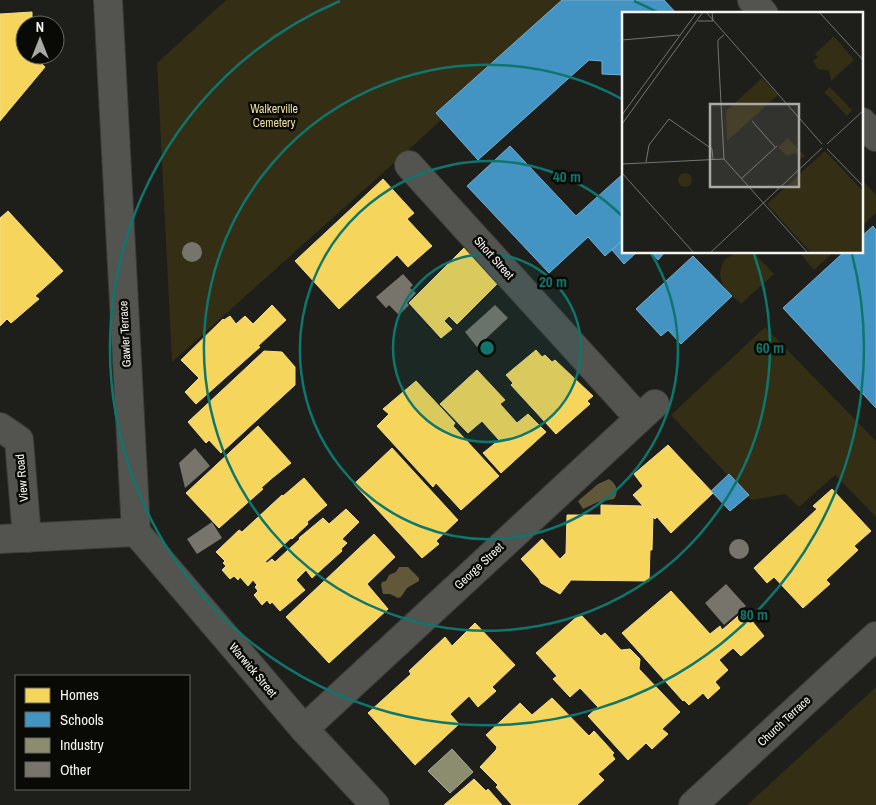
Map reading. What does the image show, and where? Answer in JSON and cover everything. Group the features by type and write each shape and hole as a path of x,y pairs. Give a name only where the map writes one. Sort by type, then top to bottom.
{"street":[{"name":"Gawler Terrace","path":"108,0 136,532"},
{"path":"752,0 762,12"},
{"path":"864,124 876,137"},
{"name":"Short Street","path":"409,165 647,411"},
{"name":"George Street","path":"304,729 647,411"},
{"name":"View Road","path":"0,426 19,440 27,538"},
{"path":"0,539 136,532"},
{"name":"Warwick Street","path":"136,532 304,729 375,805"},
{"name":"Church Terrace","path":"693,805 876,636"}],"green space":[{"name":"Walkerville Cemetery","path":"226,0 572,0 172,362 157,63"},
{"path":"864,182 876,195 876,213 864,224"},
{"path":"733,254 755,254 774,274 741,304 726,290 721,280 720,274 724,260"},
{"path":"801,254 832,254 814,270"},
{"path":"765,327 876,441 876,517 835,475 799,507 785,494 751,500 671,415"},
{"path":"876,687 876,805 747,805"}],"shaded area":[{"path":"609,479 616,488 614,499 598,502 583,509 578,501 598,484"},
{"path":"399,567 408,567 419,578 419,581 407,588 401,597 383,594 382,582 386,581 389,575 396,572"}],"building: Homes":[{"path":"32,12 32,15 15,15 15,65 43,65 45,67 0,121 0,14"},
{"path":"383,179 414,213 407,219 432,246 408,267 397,255 339,309 295,261"},
{"path":"8,211 63,271 35,296 39,299 11,323 7,319 0,326 0,218"},
{"path":"465,247 499,282 457,324 449,316 444,321 452,329 441,338 409,303"},
{"path":"272,305 286,320 258,346 260,347 196,404 185,392 199,378 181,360 223,319 230,316 236,324 245,316 253,324"},
{"path":"536,350 542,357 545,355 552,362 555,360 593,396 587,401 590,404 556,434 511,385 513,383 506,375"},
{"path":"264,351 282,352 295,367 295,385 221,453 209,440 206,443 188,422"},
{"path":"477,370 505,400 500,404 517,423 528,414 546,432 501,473 483,453 499,440 482,421 468,433 440,404"},
{"path":"416,381 455,423 453,426 499,476 461,510 436,483 433,487 377,426 389,414 383,409"},
{"path":"258,426 291,463 261,488 263,489 219,528 186,493"},
{"path":"668,445 713,493 671,533 633,495 643,486 634,474"},
{"path":"392,448 458,520 436,541 439,544 422,558 354,484"},
{"path":"304,478 327,505 265,562 267,563 272,559 275,562 323,518 329,524 346,509 359,522 342,539 347,543 341,549 342,551 312,578 306,570 296,580 305,590 280,611 272,602 270,604 267,600 262,605 254,595 258,591 255,587 257,585 253,580 248,586 240,577 238,580 234,576 230,579 222,570 226,566 223,563 225,561 216,552 239,530 242,532 282,495"},
{"path":"832,489 871,531 854,546 858,550 826,580 830,584 803,608 774,577 767,583 754,568 817,509 813,506"},
{"path":"601,505 643,506 653,517 649,581 571,580 560,594 541,583 521,559 542,539 560,559 566,553 567,515 601,515"},
{"path":"374,534 395,557 367,584 388,609 329,663 286,617"},
{"path":"671,591 710,634 720,626 722,630 744,611 764,636 741,656 733,648 719,660 728,670 715,682 720,688 708,699 703,693 689,705 683,701 622,633"},
{"path":"580,614 601,636 605,633 621,650 630,649 640,659 639,669 680,712 662,729 668,734 652,749 646,743 628,760 588,716 598,707 580,688 570,697 553,679 557,676 536,653"},
{"path":"475,623 515,665 492,687 496,691 478,707 469,696 450,714 459,724 415,765 368,713 411,674 409,671 445,637 452,646"},
{"path":"552,698 589,736 594,731 614,753 612,755 615,759 598,774 604,780 577,805 512,805 496,787 498,785 480,767 497,747 486,735 520,703 532,715"},
{"path":"474,779 486,791 488,789 502,805 444,805"}],"building: Schools":[{"path":"562,0 664,0 675,12 622,12 622,75 602,74 602,61 589,60 478,160 436,113"},
{"path":"510,146 576,216 622,175 622,241 605,256 588,237 549,273 467,186"},
{"path":"873,226 876,230 876,408 783,308 842,254 864,254 864,234"},
{"path":"622,241 622,254 635,254 624,264 612,250"},
{"path":"653,254 663,254 658,260"},
{"path":"693,256 732,296 681,344 668,330 661,336 636,309"},
{"path":"729,474 749,495 730,511 711,491"}],"building: Industry":[{"path":"452,749 473,772 450,793 428,771"}],"building: Other":[{"path":"192,242 199,245 202,252 199,259 192,262 185,259 182,252 185,245"},
{"path":"403,274 413,285 410,288 416,293 407,303 409,305 399,315 389,305 386,308 376,297"},
{"path":"495,305 508,318 477,347 465,332"},
{"path":"195,448 210,466 185,488 179,463"},
{"path":"212,522 222,538 197,554 187,539"},
{"path":"739,539 746,542 749,549 746,556 739,559 732,556 729,549 732,542"},
{"path":"726,584 746,606 724,625 705,603"}]}
